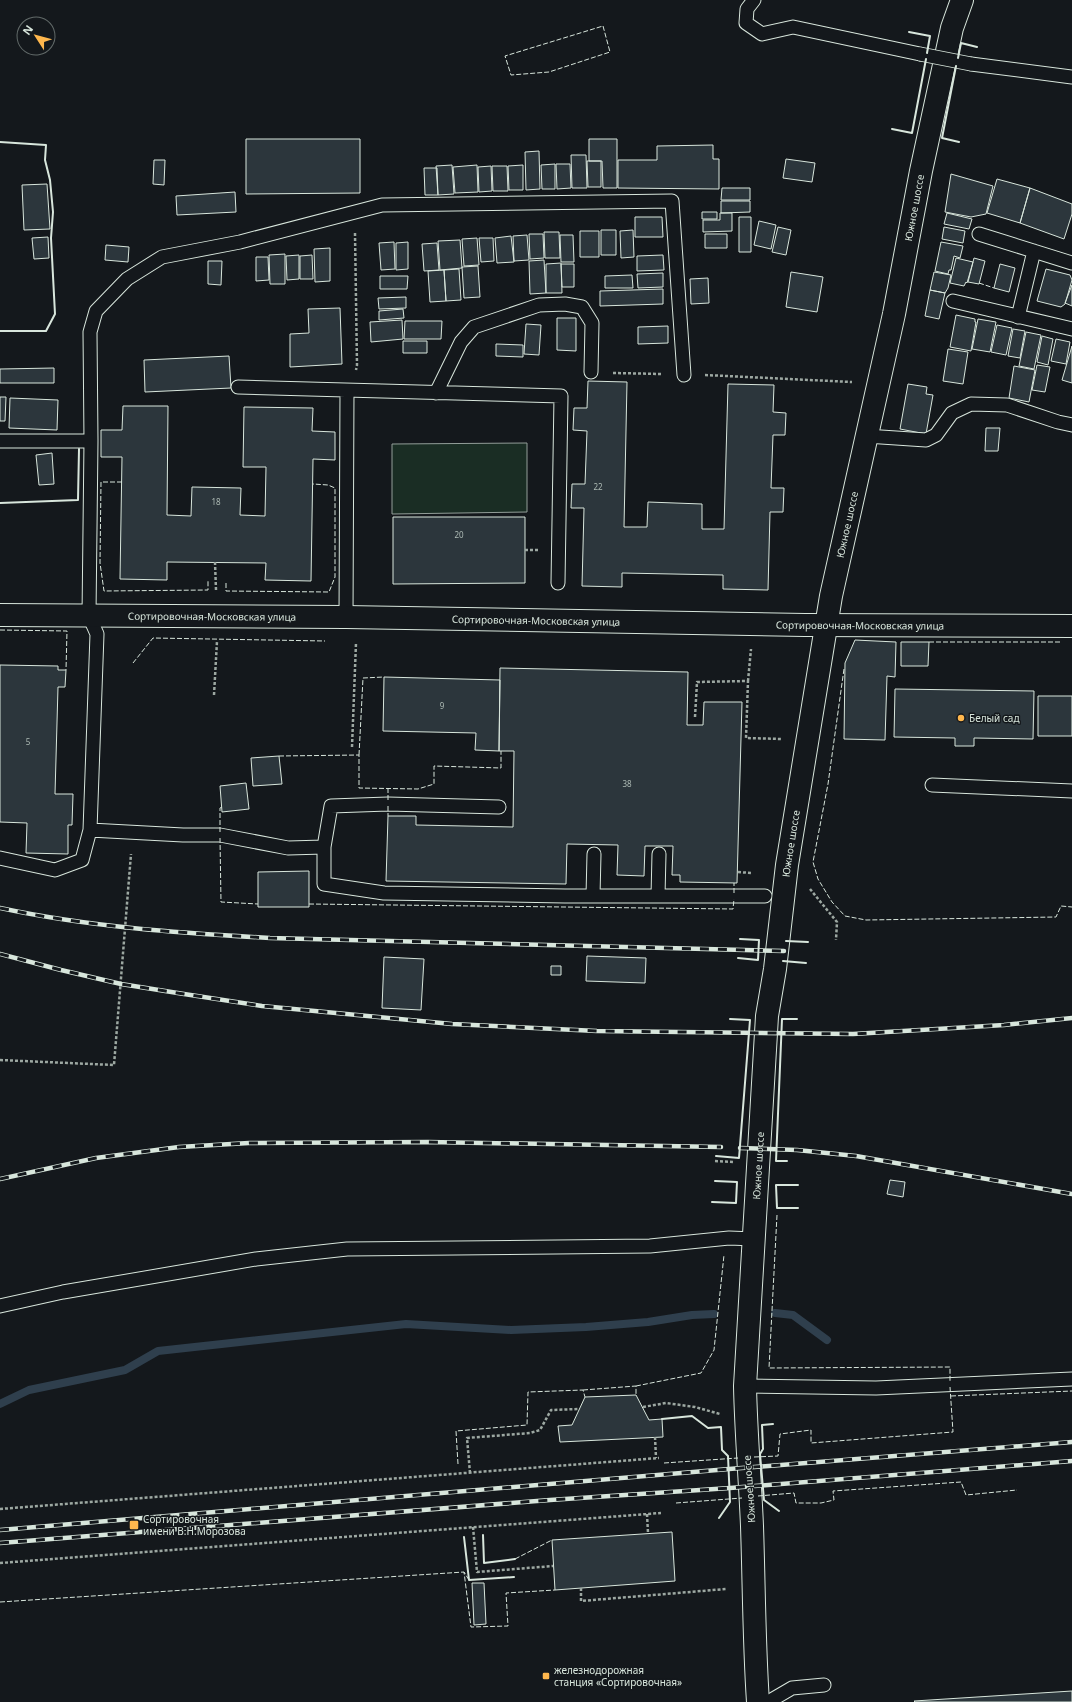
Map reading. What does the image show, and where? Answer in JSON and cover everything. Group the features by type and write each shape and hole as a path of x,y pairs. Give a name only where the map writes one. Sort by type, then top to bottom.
{"street":[{"name":"Южное шоссе","path":"758,1702 754,1644 754,1585 746,1446 745,1386 747,1330 754,1239 767,1016 775,969 786,865 831,596 877,388 952,28 962,0"},
{"name":"Сортировочная-Московская улица","path":"0,614 89,616 346,617 805,625 1072,626"}],"lane":[{"path":"754,0 747,8 746,23 762,34 793,27 971,64 1072,77"},
{"path":"0,858 55,870 82,860 90,830 97,634 89,616 91,441 90,332 96,312 127,279 162,257 240,242 382,205 672,201 684,374"},
{"path":"979,234 1072,263"},
{"path":"1018,317 1034,251"},
{"path":"953,301 1072,329"},
{"path":"436,393 461,342 474,327 539,305 565,304 582,307 592,324 591,372"},
{"path":"238,387 561,396 558,583"},
{"path":"346,617 347,391"},
{"path":"866,436 926,440 936,435 952,413 971,404 1007,405 1058,422 1072,425"},
{"path":"0,441 91,441"},
{"path":"932,785 1072,791"},
{"path":"499,806 388,804 331,806 324,846 324,884 384,893 593,896 765,896"},
{"path":"90,830 132,833 220,835 288,848 324,846"},
{"path":"593,896 594,854"},
{"path":"658,896 659,854"},
{"path":"0,1306 63,1292 256,1259 347,1249 650,1246 729,1238 754,1239"},
{"path":"745,1386 876,1388 1072,1379"},
{"path":"768,1702 792,1688 824,1685"}],"path":[{"path":"347,391 357,365 356,242 352,213"},
{"path":"591,372 684,374 848,381 877,388"},
{"path":"214,695 217,639 216,562"},
{"path":"352,747 356,636"},
{"path":"750,659 746,738 782,739"},
{"path":"695,717 697,682 748,681"},
{"path":"0,1060 114,1065 132,833"},
{"path":"786,865 801,873 811,890 837,922 836,940"},
{"path":"715,1161 737,1162"},
{"path":"642,1407 666,1404 695,1407 726,1415"},
{"path":"470,1473 468,1438 530,1433 540,1430 552,1410 579,1409"},
{"path":"0,1509 658,1458 655,1437"},
{"path":"0,1563 661,1513"},
{"path":"647,1514 648,1533"},
{"path":"473,1527 477,1572 553,1566"},
{"path":"581,1588 581,1601 726,1589"}],"green space":[{"path":"527,443 527,512 392,514 392,444"}],"building":[{"path":"246,139 360,139 360,193 246,194"},
{"path":"589,139 617,139 617,188 603,188 602,161 589,161"},
{"path":"713,145 713,159 719,159 719,189 618,188 618,160 657,160 657,146"},
{"path":"539,151 540,189 526,190 525,152"},
{"path":"571,155 586,155 587,188 572,188"},
{"path":"786,159 815,163 812,182 783,178"},
{"path":"154,160 165,160 164,185 153,184"},
{"path":"587,161 601,161 601,187 588,187"},
{"path":"555,164 555,189 542,189 541,165"},
{"path":"556,164 570,164 571,188 557,189"},
{"path":"452,165 454,194 438,195 436,166"},
{"path":"477,165 478,192 455,193 453,167"},
{"path":"523,165 523,190 509,190 508,166"},
{"path":"491,166 492,191 479,192 478,167"},
{"path":"492,166 507,166 508,191 493,191"},
{"path":"424,168 437,168 438,195 425,195"},
{"path":"951,174 993,186 986,214 971,217 945,212"},
{"path":"997,179 1030,188 1020,223 987,213"},
{"path":"47,184 50,229 24,230 22,185"},
{"path":"722,188 750,188 750,200 721,200"},
{"path":"1030,188 1072,204 1072,214 1064,239 1020,223"},
{"path":"235,192 236,212 177,215 176,196"},
{"path":"721,201 750,201 750,212 721,213"},
{"path":"702,212 717,212 717,219 702,219"},
{"path":"720,213 732,213 732,231 703,232 703,220 720,220"},
{"path":"947,213 972,219 969,229 944,224"},
{"path":"635,217 662,217 663,237 635,237"},
{"path":"739,217 751,217 751,252 739,252"},
{"path":"759,221 776,225 771,249 754,245"},
{"path":"778,227 791,230 786,255 772,252"},
{"path":"944,227 965,231 963,243 942,239"},
{"path":"601,230 616,230 616,255 601,255"},
{"path":"633,230 634,257 621,258 620,231"},
{"path":"580,231 599,231 599,257 580,257"},
{"path":"544,232 559,232 560,258 545,258"},
{"path":"529,234 543,234 544,258 530,259"},
{"path":"705,234 727,234 727,248 705,248"},
{"path":"527,235 529,260 514,261 513,236"},
{"path":"560,235 573,235 574,262 561,262"},
{"path":"511,236 514,262 497,263 495,238"},
{"path":"48,237 49,258 34,259 32,238"},
{"path":"477,238 479,265 464,266 462,239"},
{"path":"479,238 493,238 494,261 481,262"},
{"path":"460,240 462,268 440,270 438,241"},
{"path":"394,242 395,269 381,270 379,243"},
{"path":"408,242 408,269 396,270 396,243"},
{"path":"941,242 963,246 960,258 954,256 951,270 949,270 948,274 935,271"},
{"path":"437,243 439,270 424,271 422,244"},
{"path":"106,245 129,247 128,262 105,260"},
{"path":"330,248 330,281 315,282 314,249"},
{"path":"285,254 285,284 270,284 269,255"},
{"path":"299,255 299,279 287,280 286,256"},
{"path":"312,255 313,279 300,279 300,256"},
{"path":"663,255 664,270 637,271 637,256"},
{"path":"256,257 268,257 269,280 256,281"},
{"path":"956,258 973,262 967,283 966,282 964,286 950,283"},
{"path":"974,258 985,261 979,284 968,282"},
{"path":"544,260 546,293 530,294 529,261"},
{"path":"208,261 222,261 221,285 208,284"},
{"path":"561,263 562,293 546,293 546,264"},
{"path":"561,264 574,264 574,287 562,287"},
{"path":"1000,264 1015,268 1009,292 994,288"},
{"path":"478,266 480,297 464,298 462,267"},
{"path":"459,269 461,300 446,301 444,270"},
{"path":"1046,269 1070,275 1072,280 1065,304 1061,307 1037,301"},
{"path":"444,270 446,301 430,302 428,271"},
{"path":"791,272 823,277 817,312 786,307"},
{"path":"934,272 951,275 948,288 945,293 930,290"},
{"path":"663,273 663,287 638,288 637,274"},
{"path":"632,275 633,288 605,288 605,276"},
{"path":"380,276 408,276 407,289 380,289"},
{"path":"708,278 709,303 691,304 690,279"},
{"path":"1072,285 1072,306 1065,303"},
{"path":"663,289 663,304 600,306 600,291"},
{"path":"930,290 945,293 939,319 925,316"},
{"path":"406,297 406,308 379,309 378,298"},
{"path":"340,308 342,364 290,367 290,334 309,333 308,309"},
{"path":"403,309 404,318 379,320 379,311"},
{"path":"956,315 975,319 976,322 971,351 950,347"},
{"path":"557,318 576,318 576,351 557,350"},
{"path":"978,319 996,322 990,352 972,349"},
{"path":"402,320 403,339 371,342 370,322"},
{"path":"405,321 442,321 441,339 404,339"},
{"path":"526,324 541,325 539,355 524,354"},
{"path":"997,325 1012,328 1006,355 991,352"},
{"path":"668,326 668,343 638,344 638,327"},
{"path":"1013,329 1025,331 1020,358 1008,356"},
{"path":"1026,332 1041,335 1034,369 1019,366"},
{"path":"1042,336 1053,339 1048,365 1037,362"},
{"path":"1056,339 1070,342 1066,364 1051,361"},
{"path":"403,341 427,341 427,353 403,353"},
{"path":"496,344 523,345 523,357 496,356"},
{"path":"1072,346 1072,383 1062,380"},
{"path":"948,349 968,352 963,384 943,381"},
{"path":"229,356 231,388 145,392 144,360"},
{"path":"1037,365 1050,367 1045,392 1032,390"},
{"path":"1014,366 1035,370 1029,402 1009,398"},
{"path":"54,368 54,383 0,383 0,369"},
{"path":"588,381 627,382 624,527 647,527 648,502 702,504 702,529 724,529 728,384 774,385 773,412 786,413 785,435 773,435 771,488 784,488 783,512 770,512 768,590 723,589 723,575 622,573 622,587 582,586 584,508 571,508 572,484 585,484 587,431 573,430 574,408 587,408"},
{"path":"908,384 927,387 926,394 933,395 926,434 900,429"},
{"path":"0,397 6,397 5,421 0,421"},
{"path":"10,398 58,400 57,430 9,428"},
{"path":"123,406 168,406 167,515 191,516 192,487 241,488 240,515 265,516 266,467 243,467 244,407 313,408 312,431 335,432 335,460 313,459 311,581 265,580 266,563 167,562 167,580 120,579 122,457 101,457 101,430 122,430"},
{"path":"986,428 1000,428 998,451 985,451"},
{"path":"52,453 54,484 39,485 36,455"},
{"path":"393,517 525,517 525,583 393,584"},
{"path":"855,640 896,642 895,677 887,676 885,740 844,739 845,663"},
{"path":"901,642 929,642 928,666 901,666"},
{"path":"0,665 58,666 58,670 66,670 65,687 58,687 55,794 73,794 72,825 68,825 68,854 26,853 27,823 0,822"},
{"path":"500,668 688,672 687,725 703,725 704,702 742,702 737,883 680,882 680,875 672,875 673,846 645,846 644,876 617,875 618,845 567,844 566,884 386,881 388,816 416,816 416,825 513,827 514,751 499,751"},
{"path":"384,677 500,680 499,751 475,750 476,733 383,731"},
{"path":"895,689 1034,691 1033,739 974,738 974,746 955,746 955,738 894,737"},
{"path":"1038,696 1072,696 1072,736 1038,736"},
{"path":"279,756 282,784 253,786 251,758"},
{"path":"246,783 249,809 222,812 220,786"},
{"path":"309,871 309,907 258,907 258,872"},
{"path":"587,956 646,958 645,983 586,981"},
{"path":"384,957 424,959 421,1010 382,1008"},
{"path":"551,966 561,966 561,975 551,975"},
{"path":"890,1180 905,1182 903,1197 887,1194"},
{"path":"636,1395 649,1420 662,1419 663,1437 560,1442 558,1426 572,1425 585,1397"},
{"path":"672,1532 675,1581 555,1590 552,1540"},
{"path":"472,1583 484,1583 486,1624 474,1625"},
{"path":"1072,1691 1072,1702 914,1701"}],"waterway":[{"path":"775,1313 793,1315 827,1340"},
{"path":"0,1404 29,1390 125,1370 158,1351 406,1324 511,1330 586,1327 648,1322 692,1315 714,1314"}],"railway":[{"path":"0,908 33,915 101,925 202,934 270,938 784,951"},
{"path":"0,954 121,984 184,994 262,1006 452,1024 597,1031 853,1034 1004,1025 1072,1018"},
{"path":"0,1179 96,1158 179,1147 249,1143 428,1142 721,1147"},
{"path":"740,1148 797,1150 856,1156 1072,1194"},
{"path":"0,1530 1072,1442"},
{"path":"0,1543 1072,1461"}],"fence":[{"path":"603,26 610,52 549,72 511,75 505,56 603,26"},
{"path":"979,283 994,288"},
{"path":"122,482 101,482 100,563 104,591 208,590 208,581"},
{"path":"226,583 226,591 329,592 335,577 335,488 328,485 313,484"},
{"path":"0,630 67,631 66,670"},
{"path":"133,663 153,638 325,641"},
{"path":"929,642 1061,642"},
{"path":"844,669 828,784 813,862 818,879 832,902 845,916 866,920 1056,917 1061,906 1072,907"},
{"path":"359,755 363,678 384,677"},
{"path":"279,756 359,755 359,788 418,789 434,784 434,766 501,768 501,751"},
{"path":"388,788 388,800"},
{"path":"388,806 388,816"},
{"path":"220,832 220,808 222,807"},
{"path":"220,838 221,902 258,904"},
{"path":"734,883 734,893"},
{"path":"309,904 733,909 734,899"},
{"path":"777,1215 769,1368 950,1367 950,1381"},
{"path":"636,1386 701,1373 714,1350 724,1255"},
{"path":"583,1390 636,1386 636,1395"},
{"path":"754,1457 778,1456 780,1434 811,1430 811,1443 953,1432 950,1387"},
{"path":"458,1464 456,1431 527,1425 528,1392 583,1390 585,1397"},
{"path":"951,1396 1072,1391"},
{"path":"664,1463 738,1458"},
{"path":"758,1496 794,1493 796,1503 821,1503 834,1500 833,1491 961,1482 966,1495 1017,1490"},
{"path":"676,1503 742,1498"},
{"path":"515,1559 552,1540"},
{"path":"469,1580 464,1572 471,1627 508,1626 506,1593 555,1590"},
{"path":"0,1602 464,1572"}],"wall":[{"path":"909,32 930,36 927,53"},
{"path":"958,58 961,43 977,47"},
{"path":"892,129 912,133 926,59"},
{"path":"956,66 942,138 959,142"},
{"path":"0,142 46,145 45,160 50,180 53,212 51,238 55,314 46,331 0,331"},
{"path":"0,503 78,500 79,449"},
{"path":"738,958 758,960 759,940 740,939"},
{"path":"786,941 808,942"},
{"path":"783,961 806,963"},
{"path":"716,1156 739,1158 750,1020 730,1019"},
{"path":"787,1161 776,1161 782,1019 797,1019"},
{"path":"712,1202 736,1203 737,1182 715,1181"},
{"path":"798,1185 776,1185 777,1208 798,1208"},
{"path":"662,1419 692,1416 708,1428 721,1427 722,1450 728,1456 730,1502 719,1518"},
{"path":"773,1424 762,1425 763,1449 760,1454 764,1500 779,1511"},
{"path":"483,1535 484,1563 515,1559"},
{"path":"464,1537 469,1580 514,1577"}],"place":[{"name":"Белый сад","path":"961,718"},
{"name":"Сортировочная имени В.Н.Морозова","path":"134,1525"},
{"name":"железнодорожная станция «Сортировочная»","path":"546,1676"}]}
